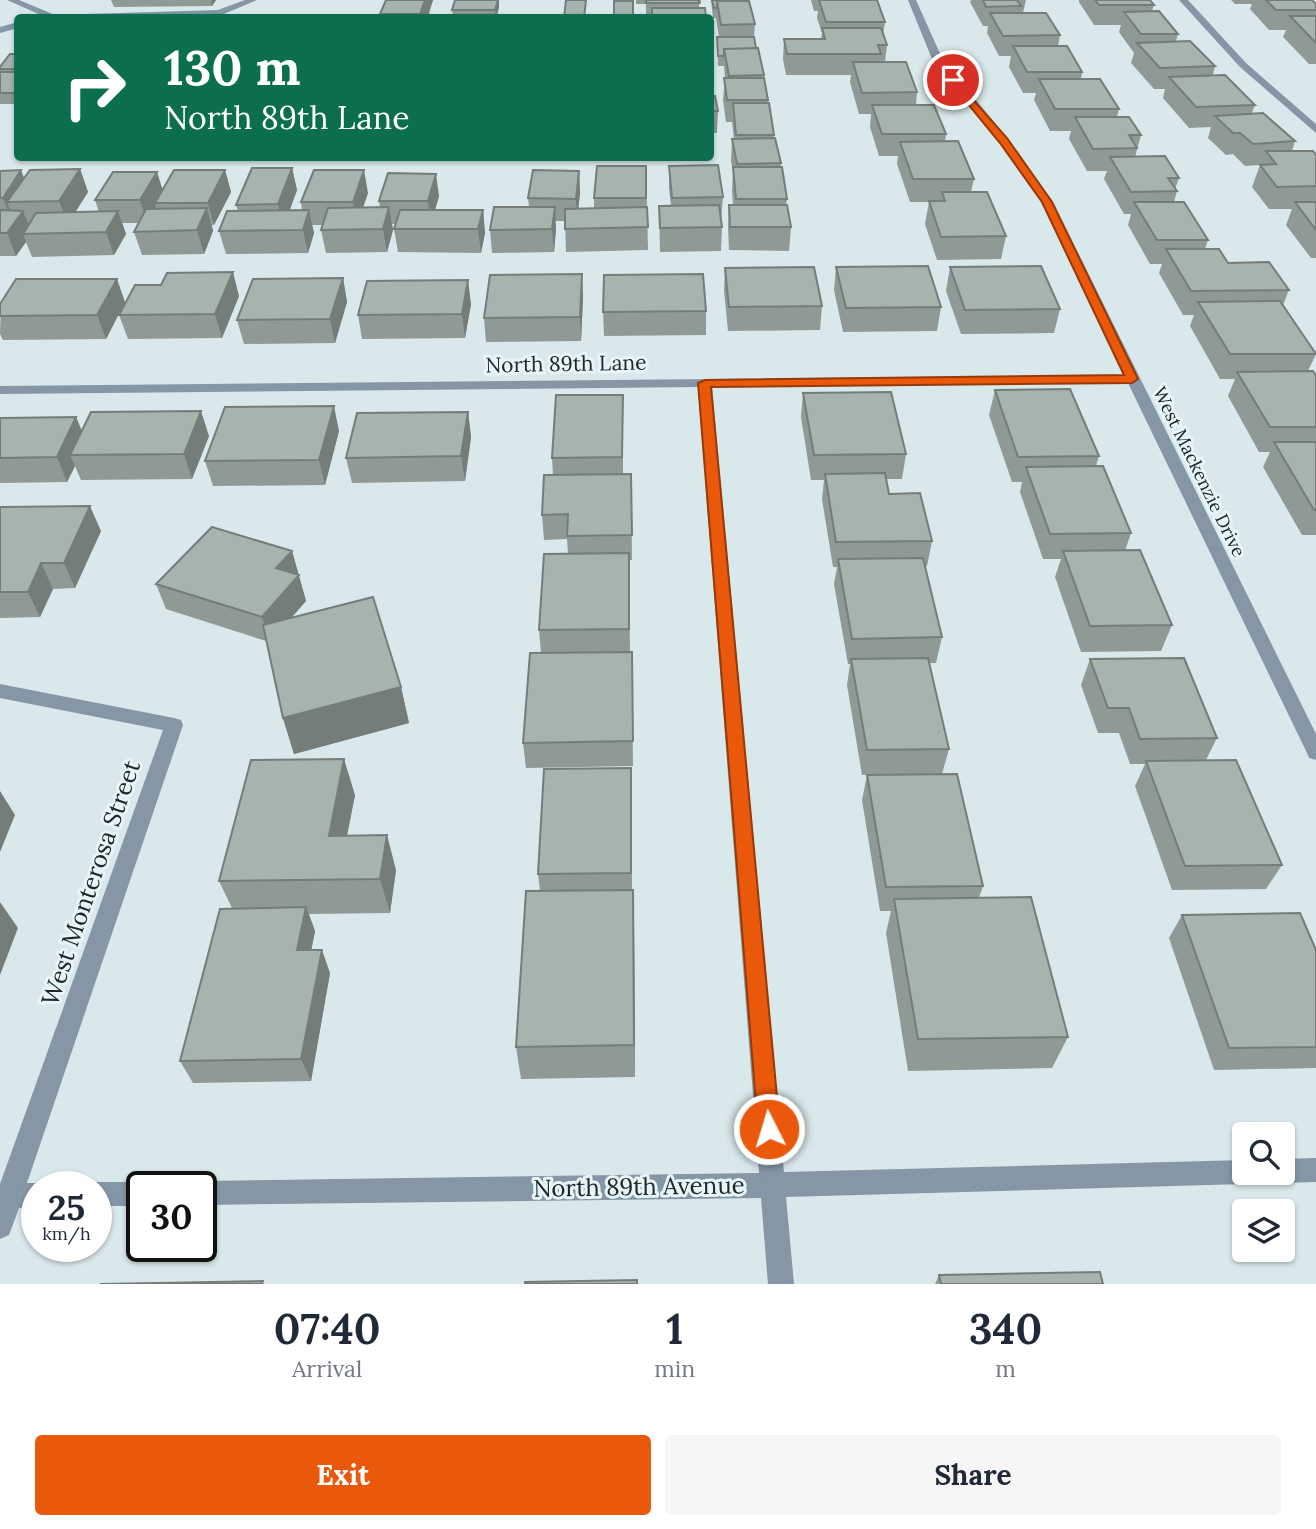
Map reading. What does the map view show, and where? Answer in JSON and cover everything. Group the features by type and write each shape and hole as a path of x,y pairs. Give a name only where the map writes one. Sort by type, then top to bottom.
{"street":[{"path":"11,0 41,14"},
{"path":"64,14 79,11 219,13 253,0"},
{"name":"West Mackenzie Drive","path":"912,0 937,59 1003,141 1047,202 1316,753"},
{"path":"1183,0 1243,65 1316,130"},
{"name":"North 89th Lane","path":"0,390 1132,379"},
{"path":"705,383 782,1284"},
{"name":"West Monterosa Street","path":"0,691 174,725 5,1196 0,1226"},
{"path":"1295,1171 1316,1170"},
{"name":"North 89th Avenue","path":"217,1193 773,1185 1232,1172"}],"building":[{"path":"386,0 425,0 420,14 380,14"},
{"path":"455,0 498,0 495,10 452,10"},
{"path":"566,0 586,0 584,14 564,14"},
{"path":"646,0 699,0 699,3 646,3"},
{"path":"712,0 747,1 717,1 717,8 714,8"},
{"path":"819,0 877,0 885,22 826,22"},
{"path":"983,0 1017,0 1021,6 986,7"},
{"path":"1095,0 1150,0 1154,5 1099,5"},
{"path":"1266,0 1312,0 1316,4 1316,10 1276,10"},
{"path":"614,1 633,1 633,14 614,14"},
{"path":"717,1 749,1 755,24 721,25"},
{"path":"652,8 705,8 706,14 652,14"},
{"path":"1159,11 1178,34 1141,34 1124,12"},
{"path":"990,13 1046,13 1060,35 1003,36"},
{"path":"1290,16 1316,16 1316,43"},
{"path":"822,28 881,28 887,45 878,45 881,54 787,54 784,39 825,39"},
{"path":"717,37 754,37 756,48 724,49 724,56 718,56"},
{"path":"1190,41 1215,66 1160,68 1137,43"},
{"path":"1013,46 1067,46 1082,72 1027,72"},
{"path":"758,48 764,75 729,76 724,49"},
{"path":"10,54 14,54 14,69 0,67"},
{"path":"853,62 906,62 917,92 862,93"},
{"path":"0,72 14,72 14,93 0,93"},
{"path":"1225,75 1255,105 1196,107 1169,77"},
{"path":"724,78 764,78 768,100 727,100"},
{"path":"1039,79 1100,79 1119,109 1055,109"},
{"path":"715,96 718,111 714,111"},
{"path":"733,103 769,103 774,135 736,135"},
{"path":"872,105 934,105 946,134 882,134"},
{"path":"1263,113 1295,141 1253,144 1240,133 1233,133 1215,116"},
{"path":"1075,117 1129,117 1141,135 1129,135 1137,148 1093,149"},
{"path":"775,138 781,163 737,164 732,139"},
{"path":"958,141 974,179 913,179 900,142"},
{"path":"1266,151 1313,151 1316,155 1316,186 1277,187 1260,165 1276,164"},
{"path":"1165,156 1179,178 1168,178 1177,191 1131,192 1110,157"},
{"path":"718,165 723,197 672,198 669,166"},
{"path":"597,166 646,166 646,198 594,198"},
{"path":"733,167 782,167 787,199 736,199"},
{"path":"252,168 292,168 278,204 236,205"},
{"path":"80,169 59,201 7,202 30,170"},
{"path":"21,170 3,198 0,198 0,171"},
{"path":"174,170 225,170 208,203 155,203"},
{"path":"314,170 364,170 353,202 301,202"},
{"path":"533,170 579,171 576,199 528,198"},
{"path":"113,172 157,172 140,200 95,200"},
{"path":"388,173 436,174 428,201 379,201"},
{"path":"942,192 987,192 1006,236 941,237 929,201 945,201"},
{"path":"1134,202 1184,202 1208,240 1157,240"},
{"path":"1295,202 1316,202 1316,230"},
{"path":"719,205 722,227 660,228 659,206"},
{"path":"729,205 787,205 791,227 730,227"},
{"path":"389,207 383,229 321,230 328,208"},
{"path":"494,207 555,207 552,229 490,230"},
{"path":"647,207 648,227 565,229 565,209"},
{"path":"207,208 197,230 134,232 146,209"},
{"path":"0,210 23,211 7,233 0,233"},
{"path":"309,210 303,230 219,231 227,211"},
{"path":"400,210 483,210 478,229 394,229"},
{"path":"118,211 106,232 23,234 36,213"},
{"path":"1166,249 1219,249 1228,263 1269,262 1289,290 1191,291"},
{"path":"928,266 941,307 846,308 836,267"},
{"path":"1041,266 1060,309 965,310 950,267"},
{"path":"814,267 822,306 729,307 725,268"},
{"path":"233,272 215,314 119,315 135,285 161,285 167,273"},
{"path":"582,274 580,317 484,318 490,275"},
{"path":"703,274 706,311 603,312 604,275"},
{"path":"343,278 330,319 237,320 253,279"},
{"path":"16,279 117,279 97,315 0,316 0,304"},
{"path":"468,280 462,314 358,315 367,281"},
{"path":"1280,301 1316,354 1230,354 1198,302"},
{"path":"1313,371 1316,376 1316,427 1270,427 1237,372"},
{"path":"1070,389 1099,456 1018,457 995,390"},
{"path":"891,392 906,454 814,455 803,393"},
{"path":"556,395 623,395 622,457 552,458"},
{"path":"334,406 319,460 205,461 225,407"},
{"path":"201,411 184,454 70,455 91,412"},
{"path":"468,412 461,456 346,458 357,413"},
{"path":"76,417 57,457 0,458 0,418"},
{"path":"1274,442 1316,442 1316,510 1314,510"},
{"path":"1103,466 1131,533 1050,534 1026,467"},
{"path":"885,473 889,494 920,493 932,541 836,542 825,474"},
{"path":"631,474 632,535 567,536 568,514 542,515 544,475"},
{"path":"90,506 64,563 41,563 28,592 0,592 0,507"},
{"path":"212,527 292,551 276,568 299,575 262,617 156,584"},
{"path":"1140,550 1172,625 1090,626 1063,551"},
{"path":"629,553 629,629 539,630 544,554"},
{"path":"923,558 942,637 852,639 838,559"},
{"path":"373,597 401,687 283,718 263,625"},
{"path":"632,652 633,741 523,743 530,653"},
{"path":"928,658 949,749 867,750 851,659"},
{"path":"1184,658 1217,738 1140,739 1129,708 1108,708 1090,659"},
{"path":"344,759 329,836 387,835 380,879 219,881 251,760"},
{"path":"1236,760 1282,865 1185,866 1146,761"},
{"path":"631,768 631,873 538,874 544,769"},
{"path":"957,774 983,886 886,887 867,775"},
{"path":"633,890 634,1045 516,1047 526,891"},
{"path":"1031,897 1068,1037 918,1039 894,899"},
{"path":"306,907 297,950 322,950 301,1059 180,1061 220,909"},
{"path":"1300,913 1316,950 1316,1047 1229,1048 1182,915"},
{"path":"1100,1272 1103,1284 941,1284 939,1275"},
{"path":"637,1280 637,1284 525,1284 525,1282"},
{"path":"263,1281 262,1284 100,1284"}],"route":[{"path":"769,1129 705,383 1132,379 1047,202 1003,141 953,80"}]}
